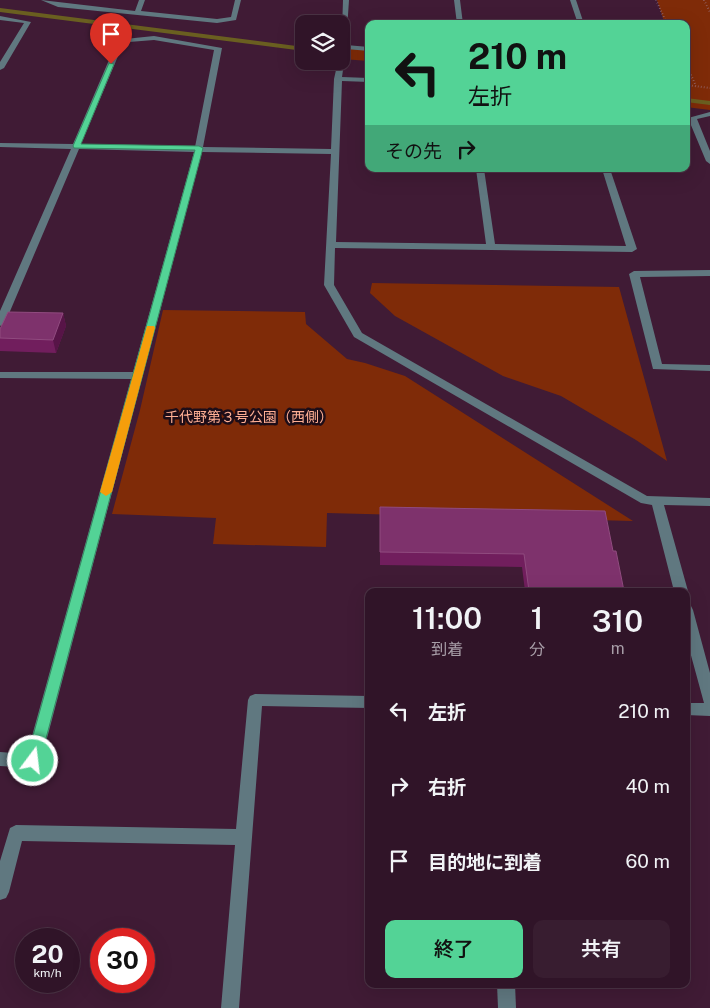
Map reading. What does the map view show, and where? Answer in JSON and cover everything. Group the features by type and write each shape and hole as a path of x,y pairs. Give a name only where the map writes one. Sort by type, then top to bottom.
{"street":[{"path":"44,0 58,5 217,22 234,18 238,0"},
{"path":"137,13 142,0"},
{"path":"345,15 346,0"},
{"path":"457,0 460,20"},
{"path":"573,0 580,20"},
{"path":"0,18 28,22 0,68"},
{"path":"0,323 118,48 127,40 154,38 218,48 199,148 33,761 0,759"},
{"path":"350,48 365,49"},
{"path":"339,70 329,285 358,335 645,500 710,502"},
{"path":"338,79 365,80"},
{"path":"710,114 692,118 710,161"},
{"path":"0,145 334,152"},
{"path":"480,172 490,246"},
{"path":"332,244 632,249 607,172"},
{"path":"710,273 634,274 657,367 710,368"},
{"path":"0,375 137,376"},
{"path":"658,501 680,588"},
{"path":"690,625 710,700"},
{"path":"230,1008 255,700 365,702"},
{"path":"690,709 710,710"},
{"path":"0,892 16,833 244,837"},
{"path":"506,988 507,1008"}],"path":[{"path":"656,0 665,20"},
{"path":"704,0 710,12"},
{"path":"690,73 696,86"},
{"path":"690,85 710,88"}],"green space":[{"path":"657,0 710,0 710,110 690,108 690,20 664,20"},
{"path":"350,48 365,49 365,61 350,60"},
{"path":"372,283 619,287 667,461 636,440 561,396 503,376 395,316 370,293"},
{"name":"千代野第３号公園（西側）","path":"163,310 305,312 306,324 347,359 405,376 633,521 327,513 326,547 213,544 216,518 112,514 140,410"}],"building":[{"path":"8,312 63,313 53,340 0,338 0,329"},
{"path":"380,507 605,511 613,551 616,551 623,588 529,588 524,554 380,552"}],"waterway":[{"path":"0,10 295,48"},
{"path":"690,100 710,103"}],"slow traffic":[{"path":"106,492 150,328"}],"route":[{"path":"33,761 199,148 77,146 111,64"}]}
